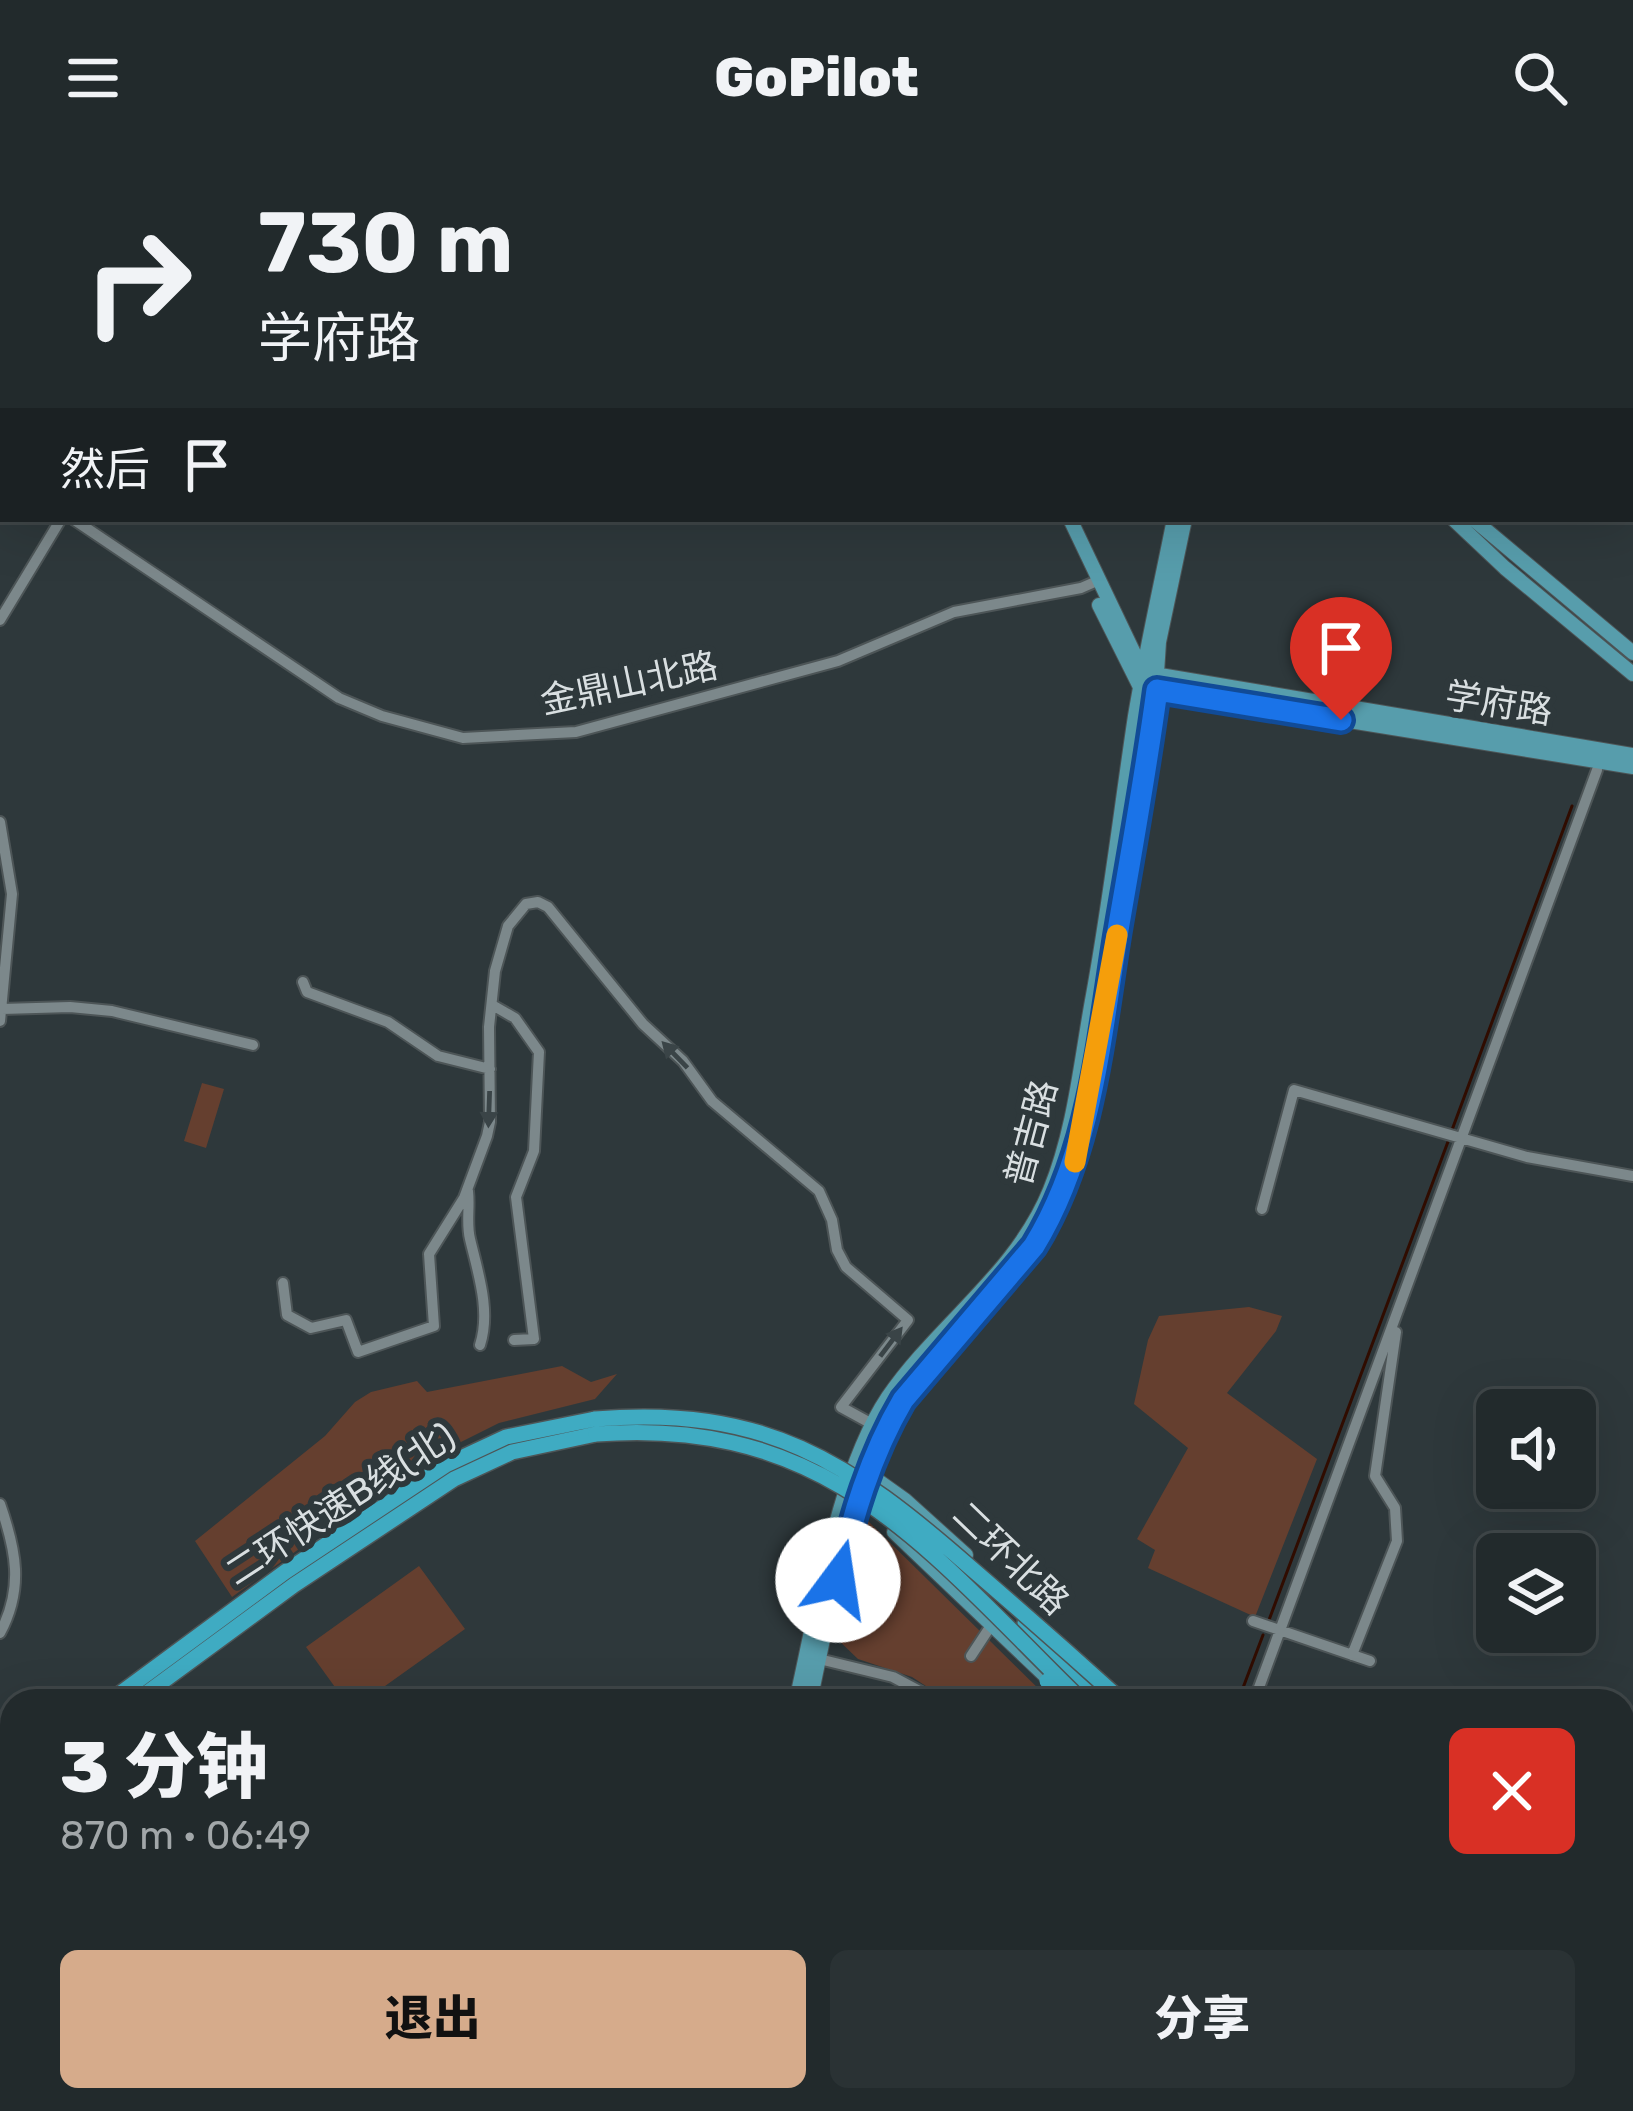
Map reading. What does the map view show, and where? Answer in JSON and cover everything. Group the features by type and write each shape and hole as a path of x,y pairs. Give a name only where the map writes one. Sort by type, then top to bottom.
{"highway":[{"name":"二环快速B线(北)","path":"126,1689 285,1572 446,1466 506,1437 682,1418 773,1436 845,1468 1091,1689"},
{"path":"152,1689 294,1585 454,1479 512,1452 596,1426"},
{"path":"923,1536 1057,1689"},
{"path":"923,1536 1070,1689"},
{"path":"923,1536 1105,1689"}],"main road":[{"path":"1071,522 1093,583 1149,681"},
{"name":"普吉路","path":"863,1470 903,1400 1014,1273 1050,1221 1082,1137 1174,522"},
{"name":"普吉路","path":"799,1689 872,1424 922,1355 1010,1260 1052,1187 1068,1134 1149,681 1183,522"},
{"path":"1456,522 1633,674"},
{"path":"1477,522 1633,653"},
{"name":"学府路","path":"1149,681 1438,729 1633,755"},
{"path":"1342,714 1430,713 1633,746"},
{"name":"学府路","path":"1342,714 1426,743 1633,776"},
{"name":"学府路","path":"1438,729 1633,767"},
{"name":"二环北路","path":"863,1470 949,1538 1106,1689"},
{"name":"普吉路","path":"813,1689 852,1500"},
{"name":"二环北路","path":"852,1500 913,1548 1056,1689"}],"street":[{"path":"0,620 59,522"},
{"name":"金鼎山北路","path":"77,522 339,698 382,716 463,738 576,732 616,724 838,661 954,612 1093,583"},
{"path":"1259,1689 1368,1396 1455,1137 1597,770"},
{"path":"0,822 12,894 1,1015 70,1007 112,1011 253,1045"},
{"path":"283,1283 287,1315 311,1328 346,1320 358,1352 434,1326 429,1254 467,1188 490,1122 495,971 508,926 526,904 538,902 548,908 643,1024 683,1061 712,1101 819,1190 846,1267 908,1320 842,1407 872,1424"},
{"path":"303,982 308,992 388,1022 438,1056 490,1069"},
{"path":"494,1006 515,1018 538,1052 534,1151 516,1197 535,1340 514,1340"},
{"path":"1262,1209 1294,1090 1527,1157 1633,1176"},
{"path":"467,1188 467,1225 479,1270 485,1324 480,1345"},
{"path":"1352,1655 1397,1541 1395,1508 1376,1476 1398,1317"},
{"path":"1368,1396 1387,1400"},
{"path":"0,1504 16,1554 17,1581 0,1634"},
{"path":"1253,1621 1370,1661"},
{"path":"971,1656 992,1624"},
{"path":"819,1659 892,1677 915,1689"}],"shaded area":[{"path":"202,1083 224,1089 206,1148 184,1141"},
{"path":"1249,1307 1282,1316 1276,1331 1227,1393 1317,1459 1255,1617 1148,1568 1155,1550 1137,1539 1188,1448 1134,1404 1148,1340 1159,1316"},
{"path":"562,1366 591,1382 617,1374 595,1399 499,1423 398,1478 232,1597 195,1541 325,1436 355,1402 371,1392 417,1381 427,1392"},
{"path":"868,1521 1039,1689 930,1689 912,1677 858,1659 836,1638"},
{"path":"419,1566 465,1629 381,1689 336,1689 306,1647"}],"waterway":[{"path":"1452,1130 1572,806"},
{"path":"1269,1620 1449,1139"},
{"path":"1243,1689 1263,1635"}],"slow traffic":[{"path":"1075,1162 1117,935"}],"route":[{"path":"838,1580 853,1518 887,1427 903,1400 1034,1246 1076,1159 1104,1020 1157,690 1341,720"}]}
